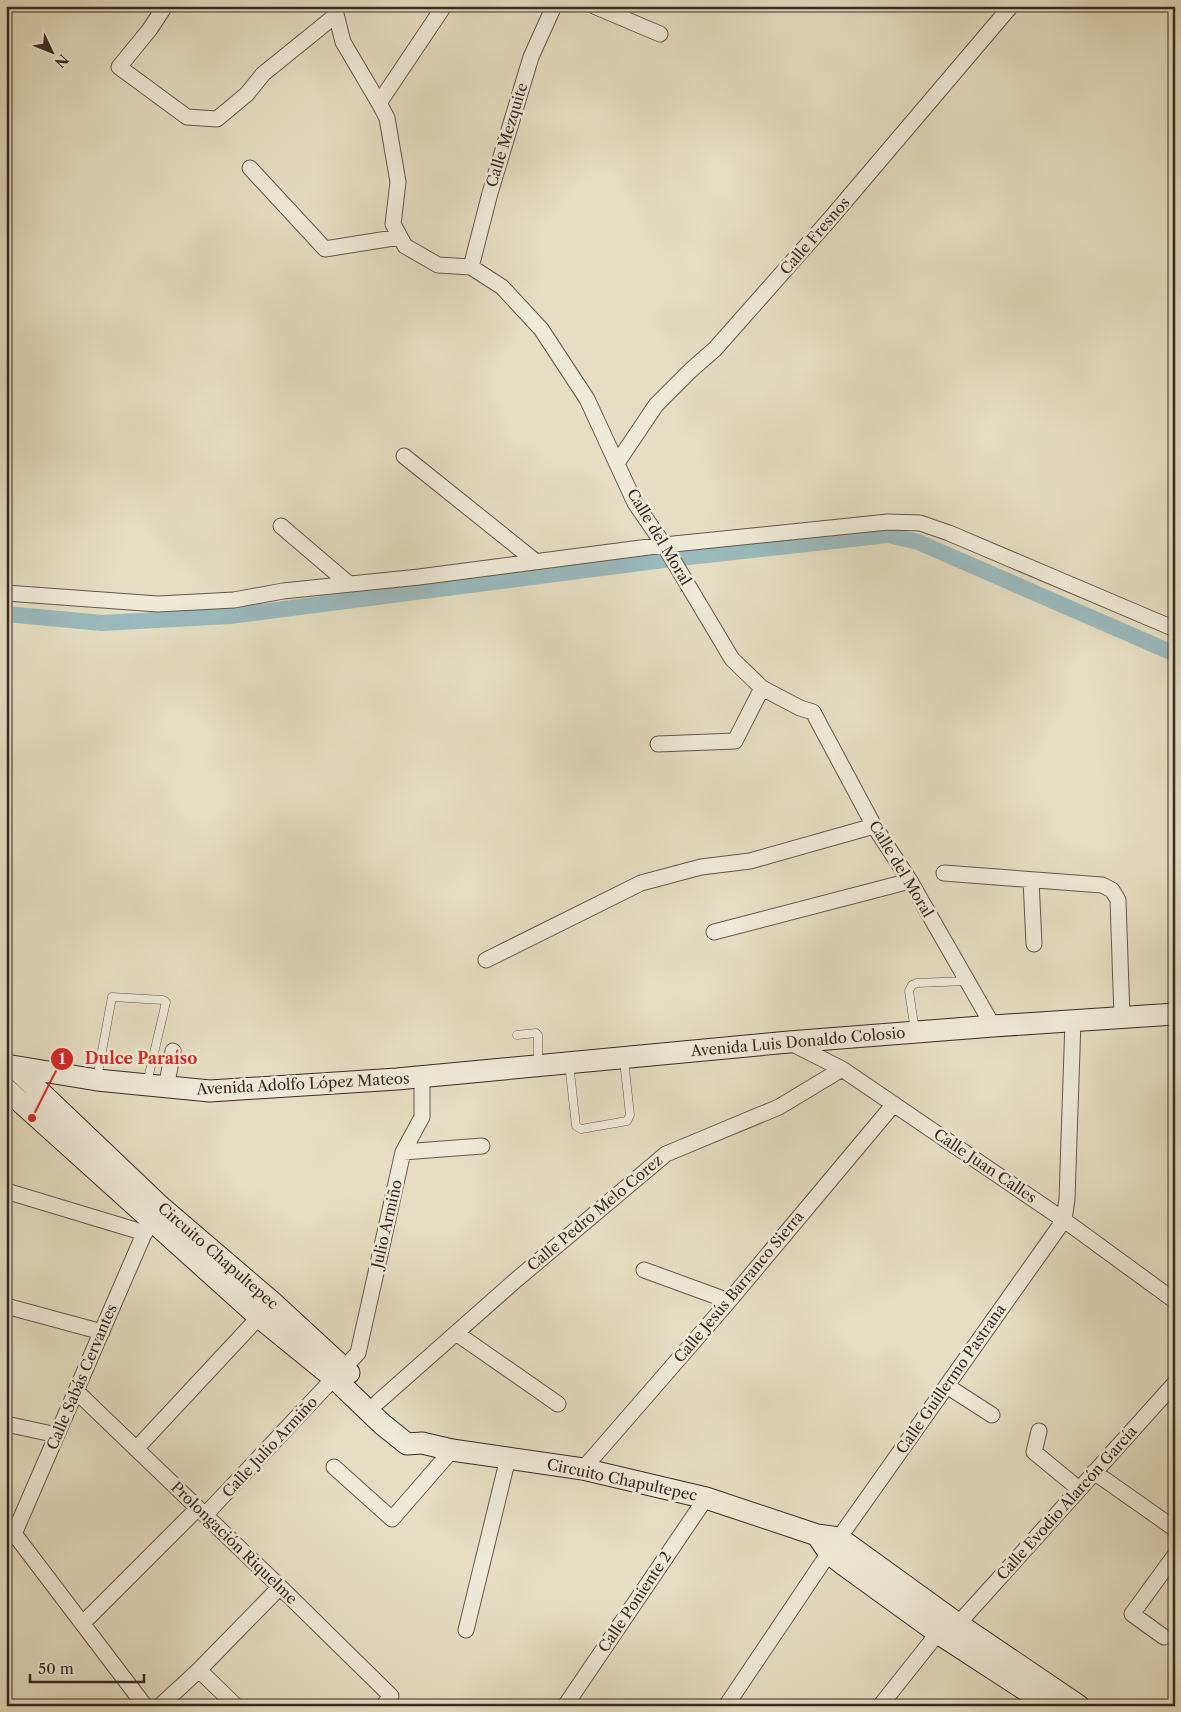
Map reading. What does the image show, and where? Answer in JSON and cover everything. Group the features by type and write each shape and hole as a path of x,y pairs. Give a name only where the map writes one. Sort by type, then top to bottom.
{"main road":[{"name":"Avenida Luis Donaldo Colosio","path":"422,1077 790,1042 1175,1014"},
{"name":"Avenida Adolfo López Mateos","path":"9,1070 156,1087 210,1091 422,1077"},
{"name":"Circuito Chapultepec","path":"9,1070 272,1302 339,1373 390,1432 407,1444 422,1443 452,1450 583,1469 706,1498 817,1535 958,1624 1079,1706"},
{"name":"Circuito Chapultepec","path":"6,1089 147,1226 259,1317 339,1373 399,1420 415,1430 422,1443"},
{"name":"Circuito Chapultepec","path":"834,1546 938,1633 1050,1706"}],"street":[{"path":"165,6 150,29 119,67 187,116 217,119 247,94 263,74 335,11 342,42 387,118 398,182 393,224 400,237 325,249 250,168"},
{"path":"379,102 444,6"},
{"name":"Calle Mezquite","path":"471,267 490,193 531,57 554,6"},
{"path":"594,6 660,34"},
{"name":"Calle Fresnos","path":"617,463 656,405 715,349 734,328 1012,6"},
{"name":"Calle del Moral","path":"400,237 405,246 438,265 471,267 502,287 541,329 587,399 635,503 668,553 732,659 762,688 800,708 814,712 877,830 907,877 993,1026"},
{"path":"404,456 535,562"},
{"path":"6,593 158,604 234,600 282,591 535,562 668,553 888,522 920,523 949,533 1175,629"},
{"path":"281,526 349,584"},
{"path":"658,744 735,741 762,688"},
{"path":"486,960 641,884 701,867 750,861 877,830"},
{"path":"944,872 1102,885 1112,890 1118,900 1122,1017"},
{"path":"714,932 907,877"},
{"path":"1031,880 1034,944"},
{"name":"Calle Guillermo Pastrana","path":"725,1705 834,1546 1064,1220 1068,1199 1074,1021"},
{"name":"Calle Juan Calles","path":"790,1042 842,1069 1064,1220 1175,1301"},
{"path":"156,1087 173,1051"},
{"name":"Calle Pedro Melo Corez","path":"378,1402 516,1280 666,1154 779,1107 842,1069"},
{"name":"Julio Armiño","path":"339,1373 358,1353 403,1152 422,1117 422,1077"},
{"name":"Calle Jesús Barranco Sierra","path":"583,1469 894,1104"},
{"path":"403,1152 482,1146"},
{"path":"6,1191 147,1226"},
{"name":"Calle Sabás Cervantes","path":"10,1528 57,1435 147,1226"},
{"path":"644,1270 728,1301"},
{"path":"6,1306 102,1332"},
{"path":"136,1448 259,1317"},
{"path":"456,1334 558,1404"},
{"name":"Calle Julio Armiño","path":"83,1622 202,1512 339,1373"},
{"name":"Calle Evodio Alarcón García","path":"958,1624 1175,1383"},
{"path":"947,1386 992,1415"},
{"name":"Prolongación Riquelme","path":"76,1391 280,1587 387,1701"},
{"path":"6,1424 57,1435"},
{"path":"1039,1431 1034,1452 1079,1489"},
{"path":"334,1467 392,1519 452,1450"},
{"path":"466,1630 508,1458"},
{"path":"1094,1472 1174,1526"},
{"name":"Calle Poniente 2","path":"565,1706 706,1498"},
{"path":"10,1528 145,1706"},
{"path":"1164,1637 1132,1614 1175,1555"},
{"path":"160,1706 199,1670 280,1587"},
{"path":"880,1706 938,1633"},
{"path":"199,1670 236,1706"}],"lane":[{"path":"915,1032 909,991 912,985 967,981"},
{"path":"97,1080 112,997 163,1000 166,1002 156,1087"},
{"path":"517,1035 536,1033 538,1035 538,1066"},
{"path":"569,1064 576,1126 581,1129 627,1122 629,1119 624,1057"}],"waterway":[{"path":"6,614 102,623 230,616 671,559 888,535 918,542 1175,654"}],"place":[{"name":"Dulce Paraíso","path":"32,1118"}]}
